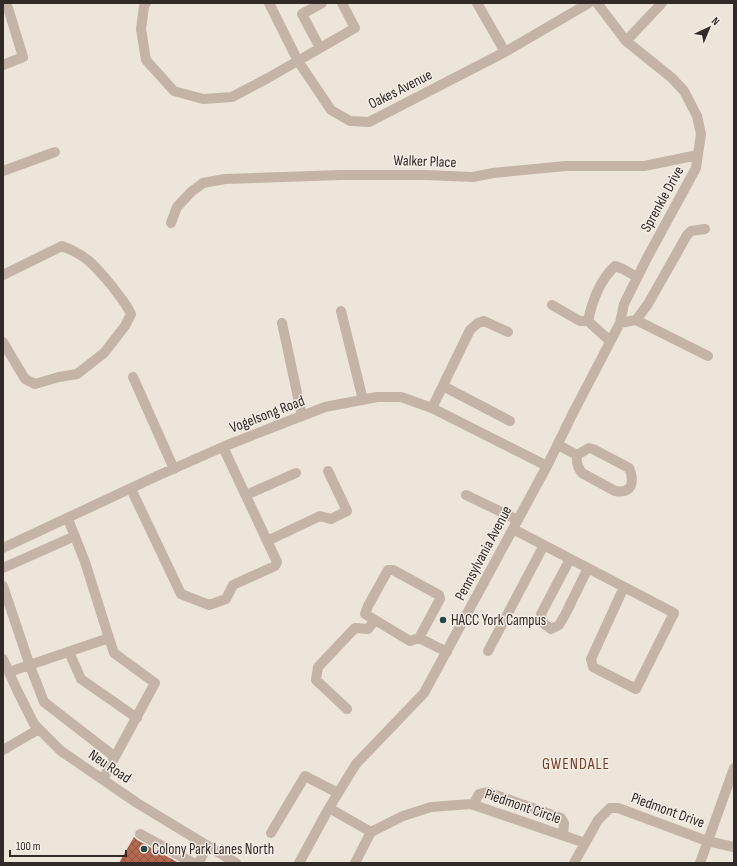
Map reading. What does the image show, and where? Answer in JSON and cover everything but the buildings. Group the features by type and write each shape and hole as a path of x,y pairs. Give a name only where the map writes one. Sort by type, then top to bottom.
{"street":[{"path":"146,3 144,6 142,29 146,60 174,91 202,99 232,97 355,28 342,3"},
{"name":"Oakes Avenue","path":"268,3 298,61 331,110 350,121 369,122 505,52 589,3"},
{"path":"320,48 302,14 322,3"},
{"path":"477,3 505,52"},
{"name":"Sprenkle Drive","path":"597,3 626,41 672,78 684,91 697,116 701,134 696,168 637,277 624,304 620,323"},
{"path":"626,41 662,3"},
{"path":"3,4 8,8 23,57 3,65"},
{"path":"3,171 54,152"},
{"name":"Walker Place","path":"171,223 177,207 191,192 204,183 225,179 341,175 426,175 474,177 566,166 644,166 698,155"},
{"path":"636,320 648,304 687,235 691,231 706,229"},
{"path":"3,275 62,246 77,252 96,266 126,302 132,314 125,326 104,353 77,374 59,376 35,384 25,379 3,342"},
{"path":"588,321 592,303 608,272 615,266 637,277"},
{"path":"552,305 580,321 588,321 610,341"},
{"path":"341,311 363,400"},
{"path":"620,323 636,320 708,356"},
{"path":"432,408 470,330 478,323 484,321 508,332"},
{"path":"282,323 302,416"},
{"name":"Pennsylvania Avenue","path":"299,863 329,808 356,764 424,693 516,525 620,323"},
{"path":"133,377 174,469"},
{"path":"443,386 510,421"},
{"name":"Vogelsong Road","path":"3,548 223,447 325,407 377,397 401,396 432,408 547,466"},
{"path":"558,445 577,455"},
{"path":"131,489 181,594 209,605 226,599 233,585 275,566 277,562 223,447"},
{"path":"589,448 593,449 629,468 633,481 626,490 620,492 615,491 582,473 576,462 577,455 589,448"},
{"path":"267,541 320,516 331,519 347,511 328,471"},
{"path":"246,495 296,474"},
{"path":"466,495 516,525 544,545 674,613 636,689 593,667 591,659 624,587"},
{"path":"68,519 85,562 114,652 155,683 103,779"},
{"path":"3,568 75,536"},
{"path":"488,651 544,545"},
{"path":"570,558 541,614 543,623 551,629 559,625 588,568"},
{"path":"388,570 393,570 439,595 440,599 419,638 410,641 365,614 388,570"},
{"path":"3,586 30,666 44,702 115,757"},
{"path":"347,709 316,680 318,667 355,628 368,629 375,620"},
{"path":"9,672 109,638"},
{"path":"419,638 447,652"},
{"path":"69,652 81,679 137,718"},
{"name":"Neu Road","path":"3,659 34,724 61,751 137,803 236,863"},
{"path":"3,750 40,729"},
{"path":"700,863 734,768"},
{"path":"271,833 305,776 338,793"},
{"path":"473,805 479,794 487,792 538,809 561,818 564,823 563,835"},
{"name":"Piedmont Circle","path":"371,832 403,816 431,807 473,805 585,843"},
{"path":"329,808 371,832 355,863"},
{"name":"Piedmont Drive","path":"585,843 598,820 605,812 610,808 618,808 708,841 734,847"},
{"path":"140,834 193,863"},
{"path":"574,863 585,843"},
{"path":"199,863 207,846"}],"place":[{"name":"HACC York Campus","path":"443,620"},
{"name":"Colony Park Lanes North","path":"144,849"}],"district":[{"name":"GWENDALE","path":"576,763"}]}
